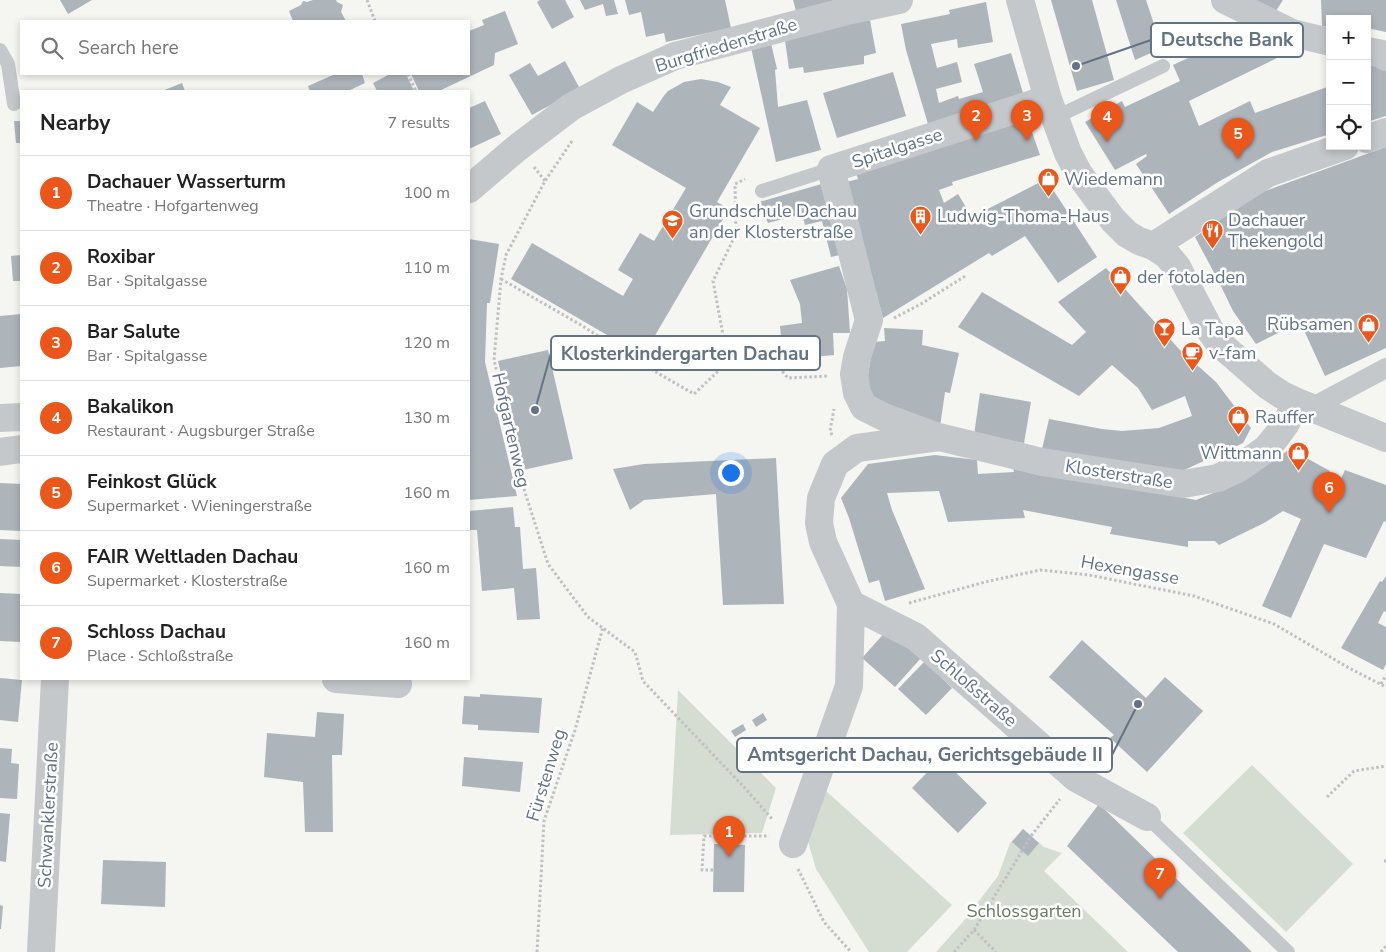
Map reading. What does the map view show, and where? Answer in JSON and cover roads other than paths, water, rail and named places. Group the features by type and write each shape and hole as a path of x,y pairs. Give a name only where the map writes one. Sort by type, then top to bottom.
{"street":[{"name":"Burgfriedenstraße","path":"470,188 517,148 571,107 621,80 675,56 846,11 899,0"},
{"path":"1020,0 1051,108 1068,153 1079,174 1113,220 1127,234 1167,255 1177,267 1210,330 1220,344 1267,385 1282,395 1304,405 1386,438"},
{"path":"1225,0 1292,33 1326,41"},
{"path":"1371,52 1383,54 1386,57"},
{"name":"Spitalgasse","path":"856,366 869,320 831,169 1051,108"},
{"path":"1371,137 1386,132"},
{"path":"1153,246 1268,174 1334,150"},
{"name":"Klosterstraße","path":"856,366 857,393 864,407 886,418 939,437 1042,462 1183,484 1218,478 1239,468 1266,448 1286,422 1304,405"},
{"path":"1304,405 1386,368"},
{"path":"0,418 20,417"},
{"name":"Klosterstraße","path":"851,604 823,542 820,523 821,498 835,464 857,448 939,437"},
{"path":"0,452 20,449"},
{"path":"793,844 849,686 851,604"},
{"name":"Schloßstraße","path":"851,604 916,637 1076,778 1147,817"},
{"name":"Schwanklerstraße","path":"41,952 55,680"},
{"path":"348,680 398,684"}],"lane":[{"path":"0,50 8,64 14,104"},
{"path":"1051,108 1163,66"},
{"name":"Spitalgasse","path":"762,190 831,169"},
{"path":"1147,817 1288,952"}],"place":[{"name":"Deutsche Bank","path":"1076,66"},
{"name":"Roxibar","path":"976,141"},
{"name":"Bar Salute","path":"1027,141"},
{"name":"Bakalikon","path":"1107,142"},
{"name":"Feinkost Glück","path":"1238,159"},
{"name":"Wiedemann","path":"1048,198"},
{"name":"Ludwig-Thoma-Haus","path":"921,235"},
{"name":"Grundschule Dachau an der Klosterstraße","path":"673,240"},
{"name":"Dachauer Thekengold","path":"1212,249"},
{"name":"der fotoladen","path":"1121,296"},
{"name":"Rübsamen","path":"1369,343"},
{"name":"La Tapa","path":"1165,348"},
{"name":"v-fam","path":"1193,372"},
{"name":"Klosterkindergarten Dachau","path":"535,410"},
{"name":"Rauffer","path":"1239,436"},
{"name":"Wittmann","path":"1298,472"},
{"name":"FAIR Weltladen Dachau","path":"1329,513"},
{"name":"Amtsgericht Dachau, Gerichtsgebäude II","path":"1138,704"},
{"name":"Dachauer Wasserturm","path":"729,857"},
{"name":"Schloss Dachau","path":"1160,899"}],"park label":[{"name":"Schlossgarten","path":"1024,911"}]}
